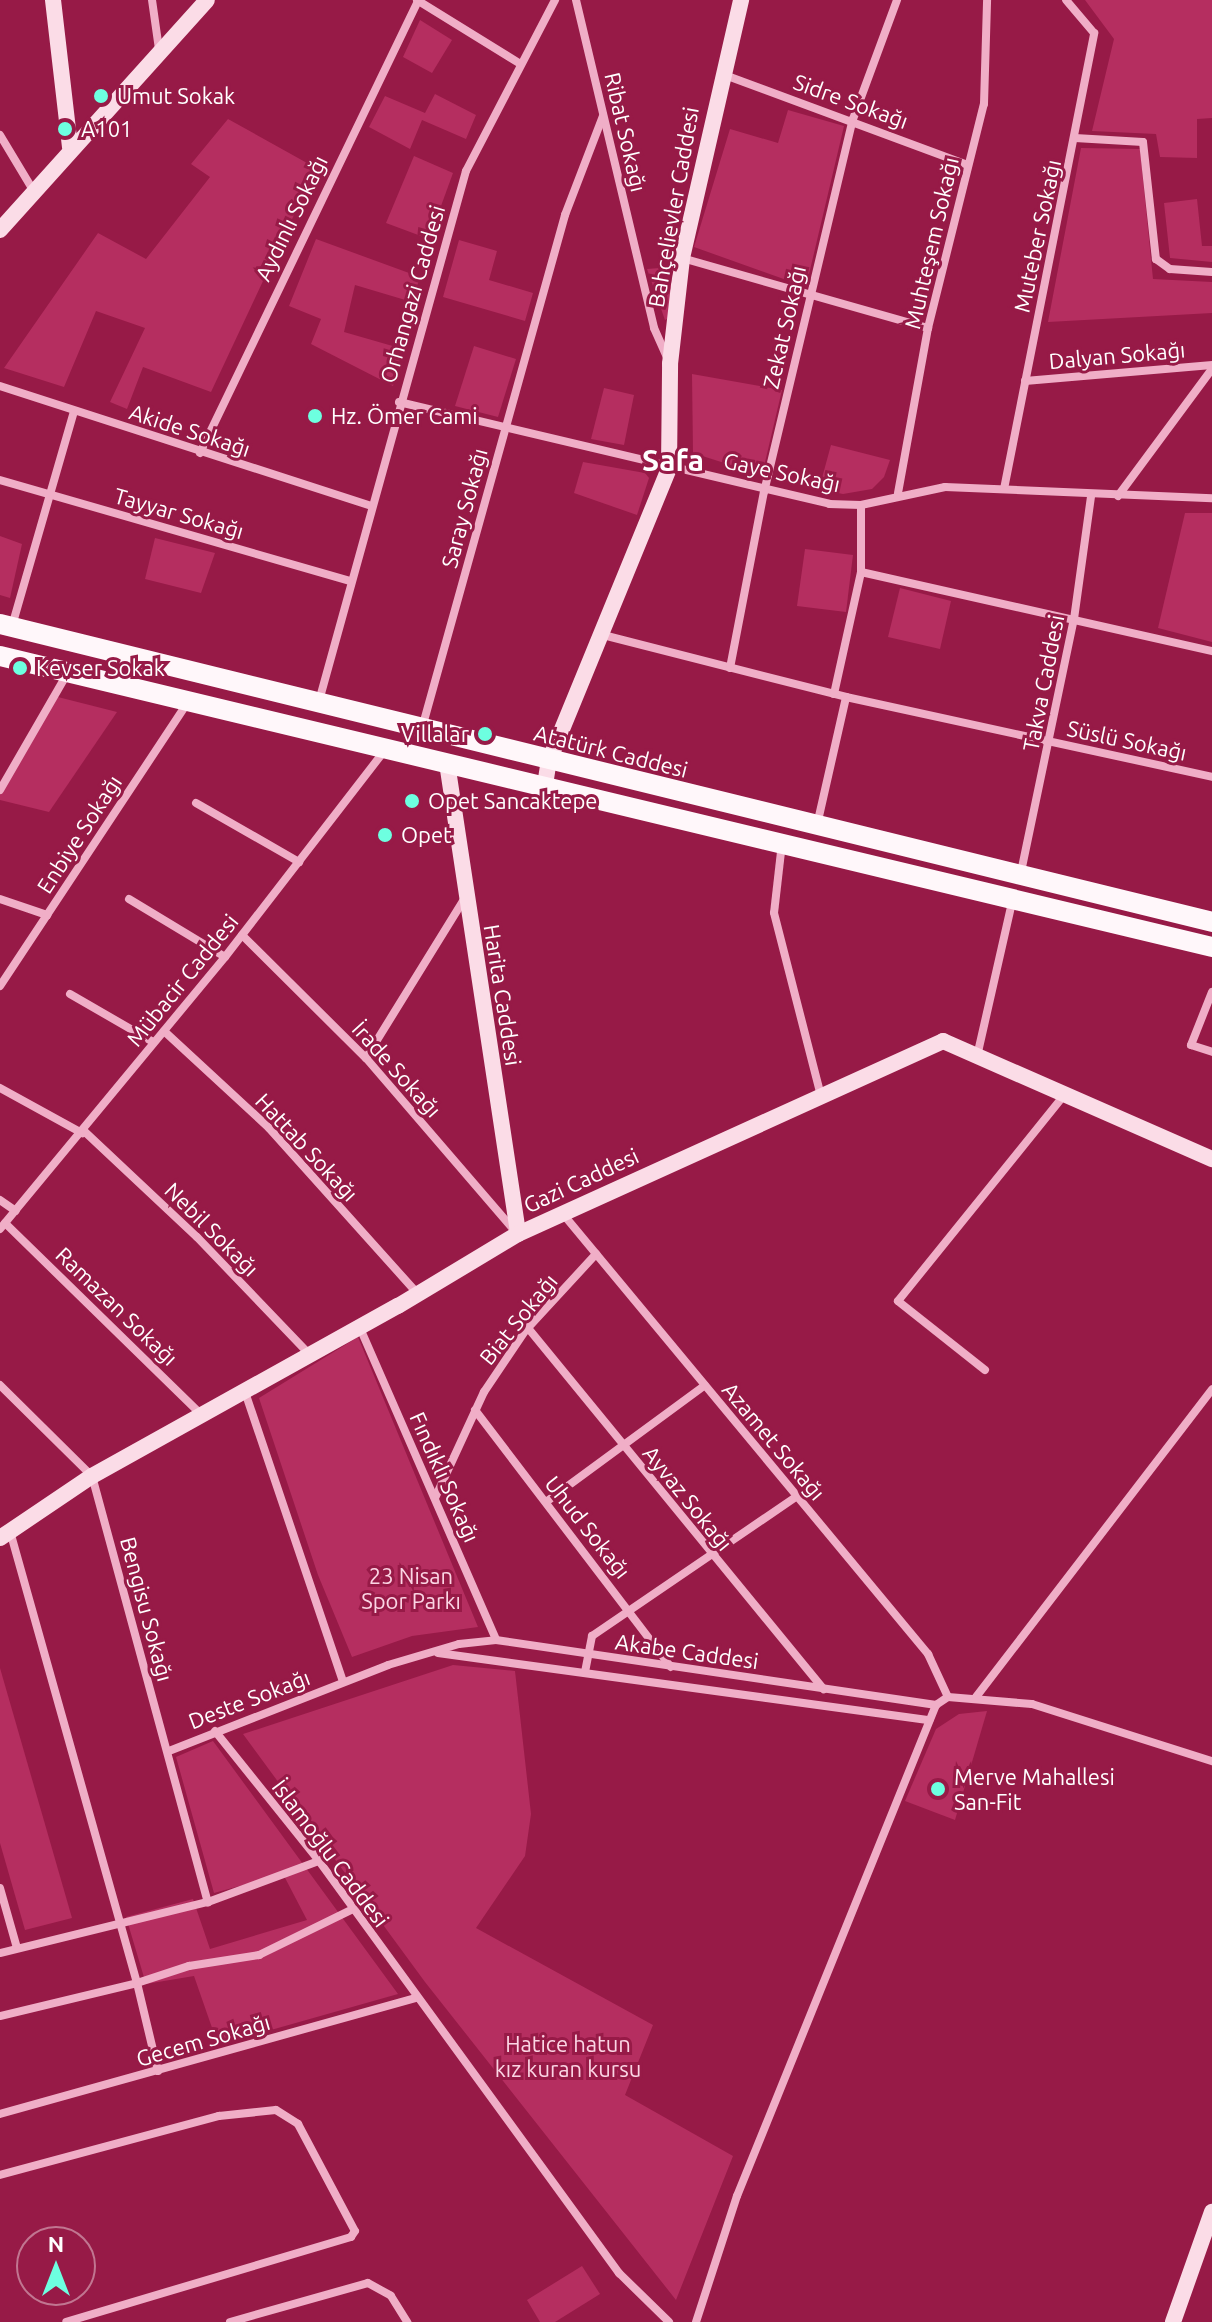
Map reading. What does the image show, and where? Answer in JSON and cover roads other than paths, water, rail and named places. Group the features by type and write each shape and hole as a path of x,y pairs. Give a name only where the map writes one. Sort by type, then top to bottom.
{"main road":[{"name":"Atatürk Caddesi","path":"6,625 317,705 1212,922"},
{"path":"0,656 1212,947"}],"street":[{"path":"53,0 70,147"},
{"path":"152,0 159,49"},
{"path":"0,230 70,147 207,0"},
{"path":"417,0 519,63"},
{"name":"Aydınlı Sokağı","path":"200,453 417,0"},
{"name":"Orhangazi Caddesi","path":"317,705 369,505 466,171 519,63 555,0"},
{"name":"Ribat Sokağı","path":"576,0 654,328 670,364"},
{"name":"Bahçelievler Caddesi","path":"545,785 549,761 669,468 670,364 682,258 721,74 741,0"},
{"name":"Zekat Sokağı","path":"730,668 764,492 853,119 897,0"},
{"name":"Muhteşem Sokağı","path":"898,493 928,328 984,104 987,0"},
{"name":"Muteber Sokağı","path":"1004,489 1094,33 1066,0"},
{"name":"Sidre Sokağı","path":"721,74 853,119 968,165"},
{"name":"Saray Sokağı","path":"422,728 565,215 603,116"},
{"path":"0,135 33,190"},
{"path":"1075,138 1143,142 1156,259 1170,269 1212,272"},
{"path":"682,258 928,328"},
{"path":"1118,496 1212,367"},
{"name":"Dalyan Sokağı","path":"1025,381 1212,367"},
{"name":"Akide Sokağı","path":"0,386 369,505"},
{"name":"Gaye Sokağı","path":"399,402 669,468 683,467 764,492 861,505 898,493 1004,489 1091,496 1212,498"},
{"path":"6,625 74,411"},
{"name":"Tayyar Sokağı","path":"0,480 349,581"},
{"name":"Takva Caddesi","path":"1021,875 1074,619 1091,496"},
{"path":"834,694 861,572 861,505"},
{"path":"861,572 1212,651"},
{"name":"Süslü Sokağı","path":"603,635 846,697 1212,777"},
{"path":"0,790 69,671"},
{"path":"816,826 846,697"},
{"name":"Enbiye Sokağı","path":"0,986 188,702"},
{"name":"Mübacir Caddesi","path":"3,1226 225,957 385,749"},
{"name":"Harita Caddesi","path":"447,763 518,1234"},
{"path":"196,803 299,862"},
{"path":"782,842 774,913 821,1096"},
{"path":"366,1058 465,897"},
{"path":"978,1052 1013,897"},
{"path":"0,899 47,915"},
{"path":"129,899 225,957"},
{"name":"İrade Sokağı","path":"242,935 366,1058 518,1234"},
{"path":"1212,992 1191,1045 1212,1052"},
{"path":"70,994 153,1042"},
{"name":"Hattab Sokağı","path":"164,1031 269,1128 417,1293"},
{"name":"Gazi Caddesi","path":"5,1535 92,1476 360,1328 518,1234 943,1041 978,1052 1065,1095 1212,1159"},
{"path":"0,1088 83,1132"},
{"path":"985,1370 898,1301 1065,1095"},
{"name":"Nebil Sokağı","path":"83,1132 197,1237 311,1355"},
{"path":"0,1200 16,1211"},
{"name":"Azamet Sokağı","path":"562,1214 928,1654 948,1697"},
{"name":"Ramazan Sokağı","path":"3,1226 202,1416"},
{"name":"Biat Sokağı","path":"435,1498 475,1410 528,1328 596,1254"},
{"name":"Fındıklı Sokağı","path":"360,1328 496,1640"},
{"name":"Ayvaz Sokağı","path":"528,1328 712,1557 824,1689"},
{"path":"0,1385 92,1476"},
{"path":"546,1502 705,1385"},
{"path":"976,1697 1212,1389"},
{"path":"245,1392 343,1682"},
{"name":"Uhud Sokağı","path":"475,1410 671,1667"},
{"name":"Bengisu Sokağı","path":"92,1476 208,1902"},
{"path":"585,1672 592,1636 712,1557 797,1496"},
{"path":"5,1535 120,1923 158,2071"},
{"name":"Akabe Caddesi","path":"343,1682 434,1652 496,1640 936,1705"},
{"name":"Akabe Caddesi","path":"434,1652 929,1720"},
{"name":"Deste Sokağı","path":"169,1751 343,1682"},
{"path":"696,2322 737,2196 936,1705 948,1697 1032,1704 1212,1761"},
{"name":"İslamoğlu Caddesi","path":"215,1731 319,1861 619,2273 669,2322"},
{"path":"0,1953 208,1902 319,1861"},
{"path":"0,1888 17,1948"},
{"path":"0,2016 137,1983 189,1966 259,1955 353,1909"},
{"name":"Gecem Sokağı","path":"0,2114 416,1998"},
{"path":"0,2175 219,2116 276,2110 298,2124 355,2231 351,2237 66,2322"},
{"path":"1173,2322 1212,2212"},
{"path":"230,2322 368,2283 391,2296 407,2322"}],"place":[{"name":"Umut Sokak","path":"101,96"},
{"name":"A101","path":"65,129"},
{"name":"Hz. Ömer Cami","path":"315,416"},
{"name":"Kevser Sokak","path":"20,668"},
{"name":"Villalar","path":"485,734"},
{"name":"Opet Sancaktepe","path":"412,801"},
{"name":"Opet","path":"385,835"},
{"name":"Merve Mahallesi San-Fit","path":"938,1789"}],"district":[{"name":"Safa","path":"673,460"}],"park label":[{"name":"23 Nisan Spor Parkı","path":"411,1588"},
{"name":"Hatice hatun kız kuran kursu","path":"568,2056"}]}
